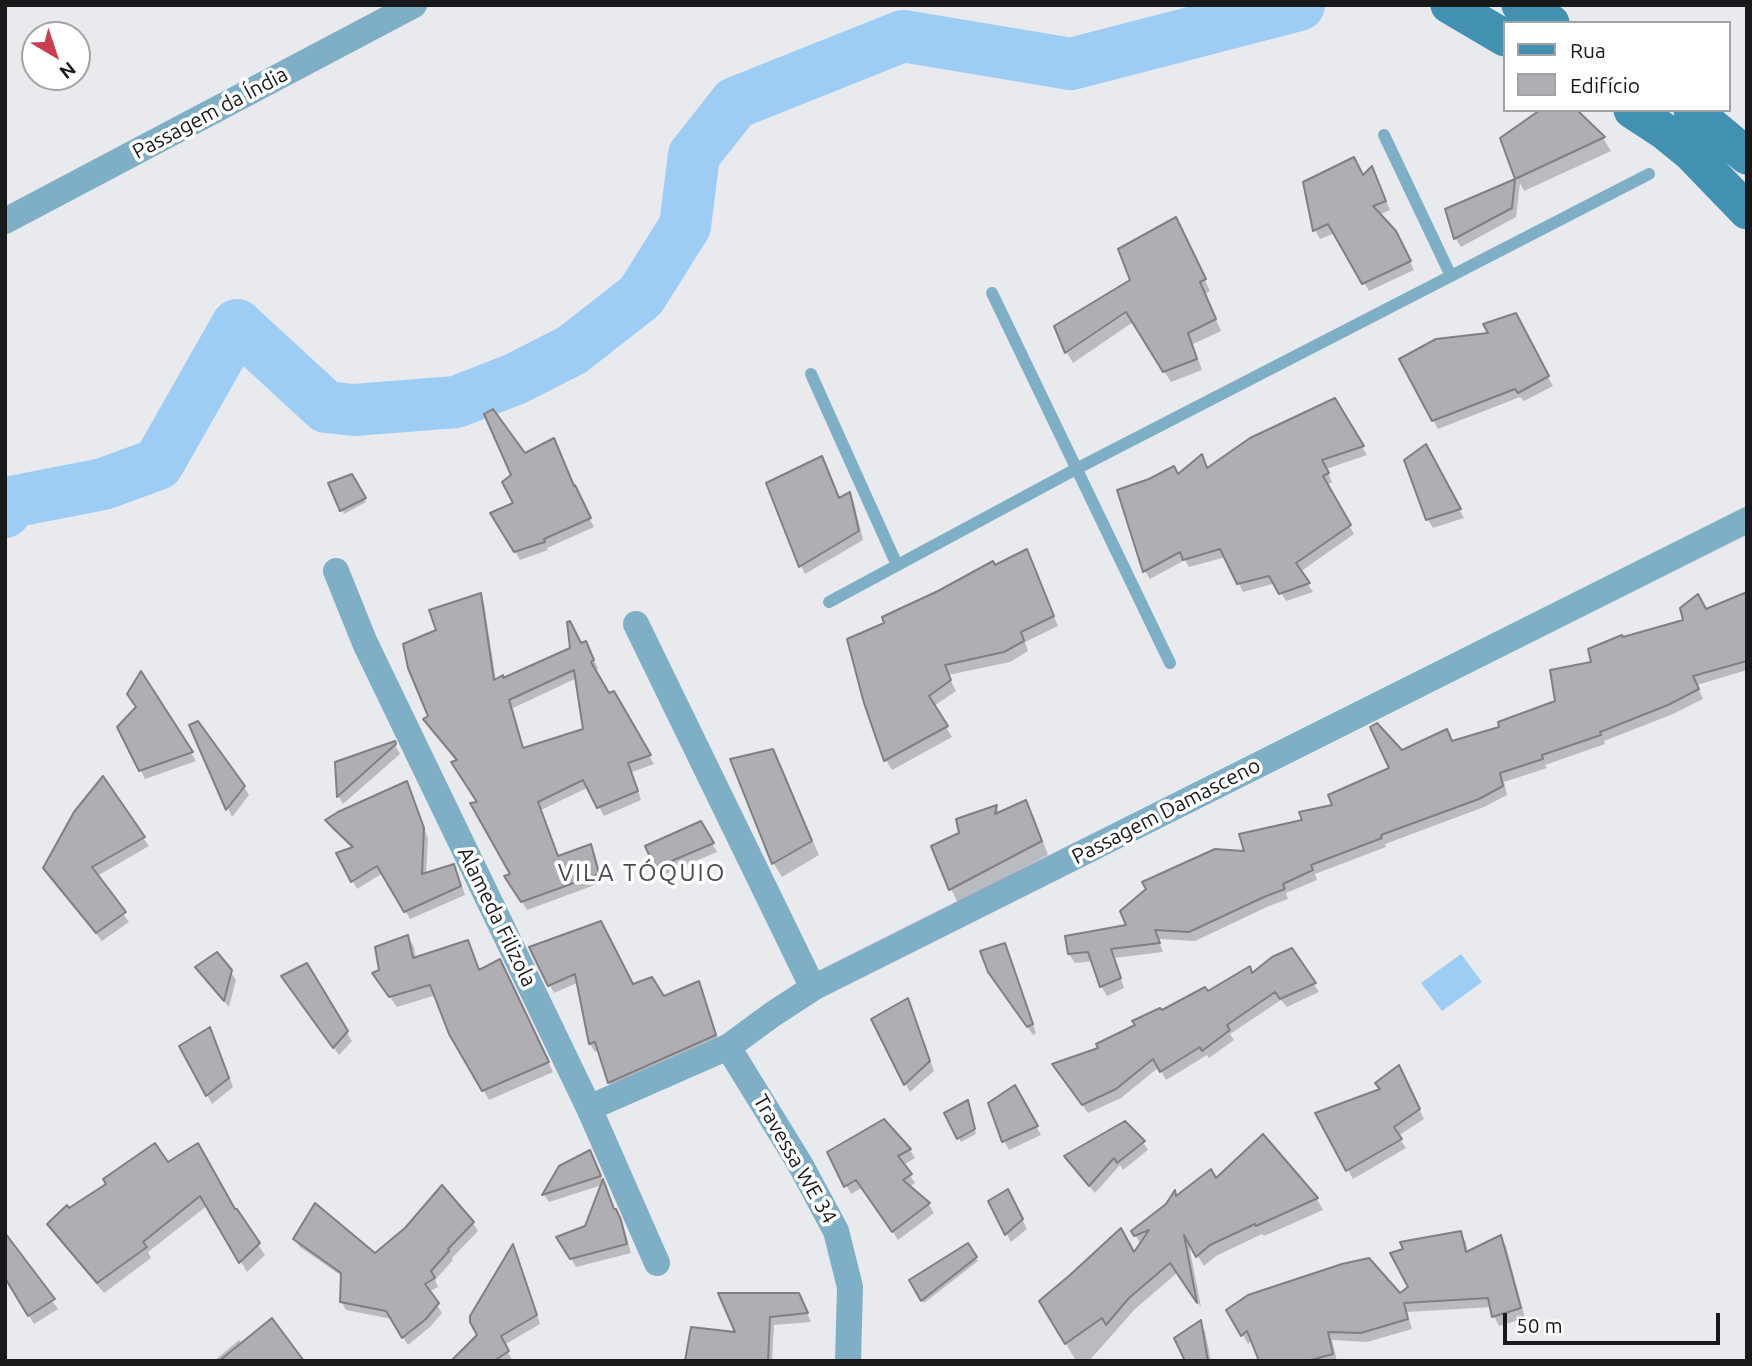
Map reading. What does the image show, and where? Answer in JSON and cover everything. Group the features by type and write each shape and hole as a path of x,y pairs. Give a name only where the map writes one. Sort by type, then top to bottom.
{"main road":[{"path":"1449,5 1504,37"},
{"path":"1520,5 1548,21"},
{"path":"1635,112 1691,153 1747,211"},
{"path":"1694,112 1747,156"}],"street":[{"name":"Passagem da Índia","path":"5,221 414,5"},
{"name":"Passagem Damasceno","path":"589,1108 728,1047 813,988 1747,520"},
{"name":"Alameda Filizola","path":"336,571 365,643 589,1108 657,1263"},
{"path":"636,624 813,988"},
{"name":"Travessa WE 34","path":"728,1047 800,1164 836,1231 850,1287 849,1361"}],"lane":[{"path":"1384,135 1451,276"},
{"path":"829,602 1076,469 1649,174"},
{"path":"992,293 1170,663"},
{"path":"811,374 897,565"}],"water":[{"path":"1461,954 1482,982 1442,1011 1421,983"}],"building":[{"path":"1537,112 1579,112 1605,137 1515,179 1500,138"},
{"path":"1354,157 1363,175 1372,166 1386,201 1373,206 1396,231 1411,261 1362,284 1328,224 1313,231 1303,182"},
{"path":"1515,179 1512,208 1454,239 1445,209"},
{"path":"1176,217 1206,279 1200,282 1216,319 1188,333 1197,359 1163,372 1126,312 1065,353 1054,326 1130,280 1118,249"},
{"path":"1516,313 1549,376 1518,393 1515,389 1432,421 1399,359 1436,339 1488,333 1483,324"},
{"path":"1335,398 1364,446 1322,460 1329,473 1323,476 1351,525 1296,563 1310,583 1279,594 1269,576 1237,584 1220,549 1183,560 1180,552 1143,572 1117,490 1149,479 1174,466 1178,474 1202,454 1207,468 1250,438"},
{"path":"493,409 525,453 554,438 591,518 544,539 545,542 514,552 490,513 513,503 502,482 511,475 484,414"},
{"path":"1426,444 1461,509 1426,520 1404,460"},
{"path":"822,456 839,498 850,492 859,531 799,567 766,483"},
{"path":"352,474 366,498 340,511 328,483"},
{"path":"1027,549 1054,616 1021,632 1024,641 1004,652 945,665 951,680 929,696 948,726 884,761 864,703 847,639 884,623 882,617 993,561 995,565"},
{"path":"1747,592 1747,661 1693,676 1699,689 1668,705 1600,732 1601,735 1500,773 1503,786 1479,799 1381,835 1382,838 1311,865 1313,870 1283,884 1285,889 1189,932 1155,930 1160,943 1111,949 1121,978 1100,987 1088,952 1068,954 1065,936 1126,925 1120,911 1146,889 1142,882 1215,849 1244,851 1239,834 1302,820 1299,812 1332,805 1328,795 1389,768 1370,727 1377,723 1402,750 1447,729 1452,741 1499,727 1498,722 1555,701 1550,670 1591,662 1588,649 1622,635 1623,637 1683,620 1680,608 1698,594 1706,609"},
{"path":"481,593 494,680 570,648 567,622 570,621 581,643 586,641 594,660 591,662 609,693 614,691 651,755 628,763 638,791 597,808 583,780 538,802 558,856 591,844 599,874 521,902 504,876 510,874 470,803 477,802 451,762 457,760 423,719 428,716 408,668 403,644 436,630 429,610","holes":["574,670 583,729 523,748 509,700"]},
{"path":"141,671 193,752 139,771 117,727 136,707 127,694"},
{"path":"198,721 245,786 226,810 189,725"},
{"path":"395,741 396,744 337,797 335,762"},
{"path":"773,749 812,841 772,864 730,759"},
{"path":"103,776 145,837 92,867 126,912 96,933 43,868 74,812"},
{"path":"407,781 424,828 422,874 454,864 461,886 404,912 377,866 351,882 336,853 353,847 325,820"},
{"path":"1026,800 1042,841 949,890 931,846 959,833 956,819 997,805 995,814"},
{"path":"701,821 714,843 655,868 645,846"},
{"path":"601,921 633,984 652,977 664,996 699,981 716,1035 608,1083 595,1042 589,1044 575,974 548,986 529,947"},
{"path":"408,935 413,958 468,940 479,970 500,959 549,1062 482,1091 449,1034 430,985 389,997 372,973 379,970 375,947"},
{"path":"1005,943 1033,1024 1027,1027 988,972 980,951"},
{"path":"1292,948 1316,983 1280,999 1275,992 1227,1025 1230,1030 1202,1051 1200,1047 1160,1072 1153,1059 1116,1089 1082,1105 1052,1064 1098,1048 1096,1044 1135,1025 1132,1021 1160,1008 1162,1010 1205,987 1208,991 1250,966 1252,973 1272,957"},
{"path":"217,952 232,970 224,1001 195,967"},
{"path":"307,963 348,1031 333,1048 281,976"},
{"path":"908,998 930,1061 904,1085 871,1019"},
{"path":"210,1027 229,1078 206,1096 179,1046"},
{"path":"1399,1065 1420,1109 1394,1127 1402,1139 1346,1171 1315,1113 1380,1089 1375,1083"},
{"path":"1015,1085 1038,1126 1002,1142 988,1103"},
{"path":"968,1100 975,1129 957,1139 944,1113"},
{"path":"884,1119 911,1149 898,1156 912,1174 903,1180 930,1203 892,1232 856,1180 844,1187 827,1152"},
{"path":"1125,1121 1145,1141 1117,1163 1114,1158 1089,1186 1064,1156"},
{"path":"1263,1134 1318,1198 1210,1245 1196,1257 1184,1235 1197,1303 1170,1263 1129,1298 1106,1325 1102,1318 1065,1344 1039,1301 1121,1228 1134,1252 1149,1230 1134,1236 1131,1231 1166,1204 1175,1190 1176,1196 1211,1169 1216,1178"},
{"path":"155,1143 168,1162 198,1143 235,1209 260,1243 239,1263 200,1196 143,1242 147,1247 97,1283 47,1224 67,1205 69,1208 106,1184 103,1179"},
{"path":"590,1150 601,1176 542,1195 559,1166"},
{"path":"603,1179 621,1220 627,1244 570,1259 556,1237 585,1226"},
{"path":"442,1185 474,1222 431,1271 435,1278 425,1284 439,1303 426,1319 402,1338 386,1311 340,1302 341,1273 293,1239 315,1203 375,1253 405,1228"},
{"path":"1008,1189 1023,1219 1005,1235 988,1201"},
{"path":"1461,1231 1466,1252 1501,1235 1521,1308 1492,1317 1488,1298 1404,1303 1408,1319 1361,1333 1328,1332 1333,1354 1307,1361 1259,1361 1247,1331 1241,1336 1226,1310 1248,1295 1342,1264 1369,1258 1400,1293 1408,1287 1390,1253 1403,1249 1400,1242"},
{"path":"5,1233 55,1299 28,1316 5,1278"},
{"path":"968,1243 977,1257 921,1301 909,1280"},
{"path":"513,1244 537,1315 501,1336 509,1351 494,1361 451,1361 477,1335 470,1316"},
{"path":"718,1293 799,1293 808,1313 770,1317 768,1361 685,1361 691,1327 735,1332"},
{"path":"272,1318 304,1361 219,1361"},
{"path":"1201,1320 1208,1361 1185,1361 1174,1338"}],"waterway":[{"path":"5,512 6,503 103,484 158,464 237,325 326,407 354,410 456,402 515,379 572,350 641,296 685,226 694,155 735,103 903,36 1071,64 1299,5"}],"district":[{"name":"VILA TÓQUIO","path":"642,873"}]}
